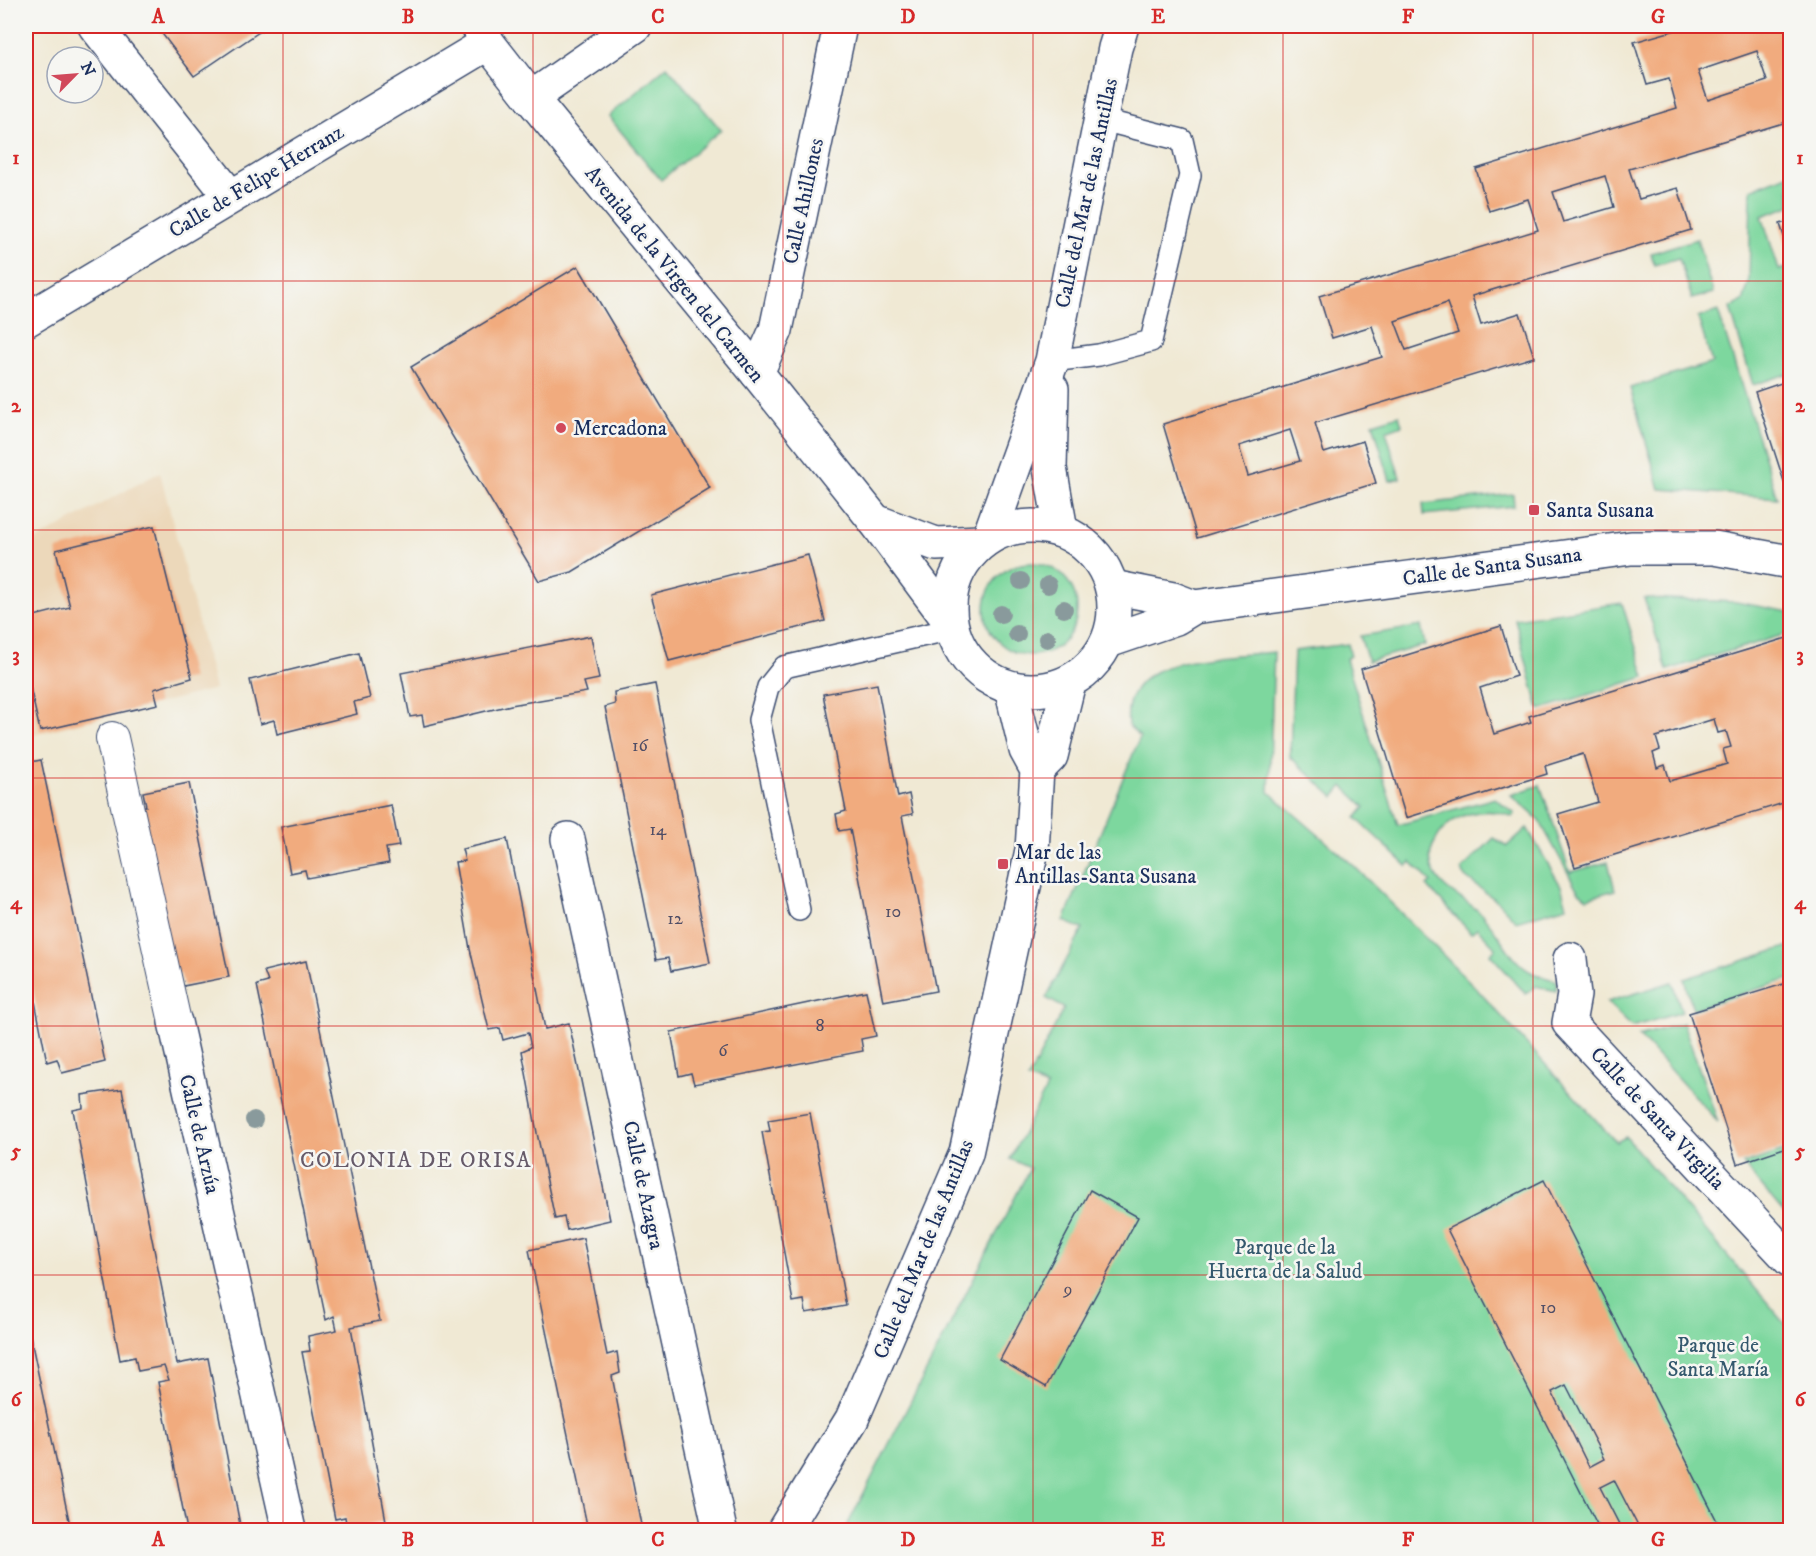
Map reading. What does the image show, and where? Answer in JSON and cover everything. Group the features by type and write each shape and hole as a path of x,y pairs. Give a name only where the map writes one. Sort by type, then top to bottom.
{"street":[{"path":"95,26 230,196"},
{"path":"531,98 634,26"},
{"name":"Calle Ahillones","path":"757,373 776,330 840,26"},
{"name":"Calle del Mar de las Antillas","path":"985,539 1052,361 1115,48 1122,26"},
{"name":"Calle de Felipe Herranz","path":"26,320 230,196 483,34"},
{"name":"Avenida de la Virgen del Carmen","path":"483,34 531,98 757,373 875,521 951,626"},
{"name":"Calle del Mar de las Antillas","path":"1052,361 1050,468 1061,531"},
{"path":"875,521 936,544 985,539 1012,527 1036,526 1061,531 1083,543 1101,563 1112,587 1114,615 1108,641 1092,665 1069,682 1040,690 1011,688 984,674 964,656 951,626 951,592 961,564 985,539"},
{"name":"Calle de Santa Susana","path":"1108,641 1176,618 1194,607 1631,548 1714,548 1791,562"},
{"name":"Calle de Santa Susana","path":"1112,587 1173,599 1194,607"},
{"path":"1037,770 1051,756 1069,682"},
{"name":"Calle del Mar de las Antillas","path":"784,1530 852,1419 966,1153 1032,850 1037,770 1026,750 1011,688"},
{"name":"Calle de Arzúa","path":"112,738 289,1530"},
{"name":"Calle de Azagra","path":"568,839 720,1530"},
{"name":"Calle de Santa Virgilia","path":"1570,959 1574,995 1569,1023 1791,1260"}],"lane":[{"path":"1052,361 1099,355 1151,341 1190,175 1182,140 1102,120"},
{"path":"799,910 759,720 768,687 784,667 951,626"}],"shaded area":[{"path":"160,472 215,689 26,737 26,545"}],"green space":[{"path":"667,66 721,130 661,180 608,116"},
{"path":"1790,174 1790,206 1762,216 1779,270 1790,267 1790,373 1753,385 1730,308 1743,301 1749,283 1751,189"},
{"path":"1697,239 1713,293 1692,299 1679,258 1654,265 1651,253"},
{"path":"1718,311 1777,498 1660,489 1630,388 1712,363 1698,318"},
{"path":"1399,415 1402,425 1386,431 1400,478 1390,481 1373,423"},
{"path":"1513,494 1514,506 1424,515 1423,504"},
{"path":"1031,563 1049,567 1063,577 1073,591 1077,609 1073,627 1063,641 1049,651 1031,655 1013,651 999,641 989,627 985,609 989,591 999,577 1013,567"},
{"path":"1644,598 1736,602 1790,612 1790,633 1667,670"},
{"path":"1622,603 1645,677 1539,710 1515,619"},
{"path":"1421,626 1425,645 1368,661 1360,636"},
{"path":"1348,644 1351,656 1346,659 1398,825 1495,798 1515,814 1513,817 1502,813 1479,812 1458,818 1441,832 1435,842 1431,851 1431,865 1440,882 1484,917 1515,959 1534,973 1557,981 1556,991 1536,986 1526,994 1490,954 1496,948 1477,928 1471,933 1427,886 1431,882 1411,862 1407,866 1356,818 1365,807 1343,786 1334,797 1290,757 1294,651"},
{"name":"Parque de la Huerta de la Salud","path":"1274,652 1269,792 1352,864 1474,986 1616,1142 1626,1137 1790,1329 1790,1530 845,1530 1030,1168 1010,1159 1047,1087 1028,1079 1064,1008 1046,998 1083,929 1064,921 1140,737 1128,725 1130,701 1140,683 1157,671 1179,663 1203,658"},
{"path":"1540,785 1570,872 1608,862 1615,890 1587,898 1578,891 1539,820 1511,795"},
{"path":"1527,828 1561,886 1567,906 1516,921 1497,901 1465,877 1462,869 1494,838 1507,846"},
{"path":"1790,946 1790,979 1693,1009 1684,979"},
{"path":"1672,982 1682,1012 1632,1027 1607,1002"},
{"path":"1683,1023 1718,1122 1639,1036"},
{"path":"1790,1149 1790,1220 1743,1164"}],"building":[{"path":"167,26 268,26 194,76 160,31"},
{"path":"1690,26 1790,26 1790,121 1629,169 1639,199 1678,188 1691,230 1472,296 1481,325 1520,313 1534,357 1315,423 1324,453 1363,441 1376,483 1197,538 1163,424 1382,357 1372,326 1332,338 1319,296 1538,230 1528,199 1489,211 1476,169 1677,108 1669,79 1647,85 1634,42","holes":["1757,51 1767,81 1708,100 1698,71","1605,176 1614,207 1563,222 1553,192","1447,303 1458,333 1406,350 1395,321","1290,430 1300,461 1248,476 1239,446"]},
{"path":"1790,221 1790,255 1780,224"},
{"name":"Mercadona","path":"578,266 710,488 572,572 539,581 411,367"},
{"path":"1790,380 1790,500 1755,392"},
{"path":"154,526 192,678 154,689 158,704 40,731 26,669 26,618 70,607 56,550"},
{"path":"808,555 825,621 669,661 651,595"},
{"path":"1501,626 1516,676 1480,688 1494,734 1531,722 1529,716 1790,637 1790,695 1787,696 1790,709 1790,801 1575,867 1558,814 1598,802 1583,754 1545,766 1547,774 1406,818 1361,669","holes":["1714,719 1718,733 1726,731 1731,747 1723,749 1727,764 1670,781 1665,765 1657,768 1653,753 1660,750 1656,737"]},
{"path":"591,636 599,679 584,682 587,692 511,705 424,726 422,715 410,717 401,673"},
{"path":"359,653 370,698 354,702 357,714 277,734 274,720 260,724 250,680"},
{"path":"655,684 710,963 671,971 668,958 656,960 605,707 615,704 614,692"},
{"path":"877,684 898,797 909,794 913,814 902,816 936,991 883,1001 850,829 839,831 836,814 846,811 823,694"},
{"path":"41,760 105,1062 62,1073 57,1059 47,1062 26,956 26,763"},
{"path":"189,783 229,977 183,986 180,973 173,974 138,807 146,806 143,792"},
{"path":"391,805 399,846 386,848 389,863 307,878 305,870 290,873 281,827"},
{"path":"507,839 545,1029 569,1023 610,1220 567,1230 564,1217 555,1219 537,1133 522,1051 531,1047 528,1033 503,1040 500,1028 489,1030 470,949 455,862 465,861 462,849"},
{"path":"306,961 380,1321 351,1327 386,1521 347,1529 345,1517 335,1519 302,1352 310,1351 308,1336 337,1330 334,1316 326,1320 257,985 268,982 264,971"},
{"path":"1790,982 1790,1146 1737,1164 1689,1013"},
{"path":"866,991 876,1036 861,1039 863,1051 694,1084 691,1073 679,1076 671,1032"},
{"path":"122,1089 177,1364 208,1358 241,1530 187,1530 158,1382 169,1380 164,1366 138,1371 135,1357 120,1360 73,1110 83,1108 82,1095"},
{"path":"810,1113 846,1306 806,1313 804,1300 793,1302 762,1132 770,1131 768,1120"},
{"path":"1544,1180 1718,1523 1703,1530 1640,1530 1614,1480 1600,1487 1622,1530 1600,1530 1447,1229","holes":["1566,1385 1604,1459 1589,1467 1552,1392"]},
{"path":"1090,1190 1138,1217 1046,1387 1000,1360"},
{"path":"583,1238 607,1355 617,1352 620,1373 612,1376 642,1530 588,1530 529,1250"},
{"path":"30,1335 71,1530 26,1530 26,1336"}],"place":[{"name":"Mercadona","path":"561,428"},
{"name":"Santa Susana","path":"1534,510"},
{"name":"Mar de las Antillas-Santa Susana","path":"1003,864"}],"district":[{"name":"COLONIA DE ORISA","path":"416,1159"}],"park label":[{"name":"Parque de Santa María","path":"1718,1357"}]}
